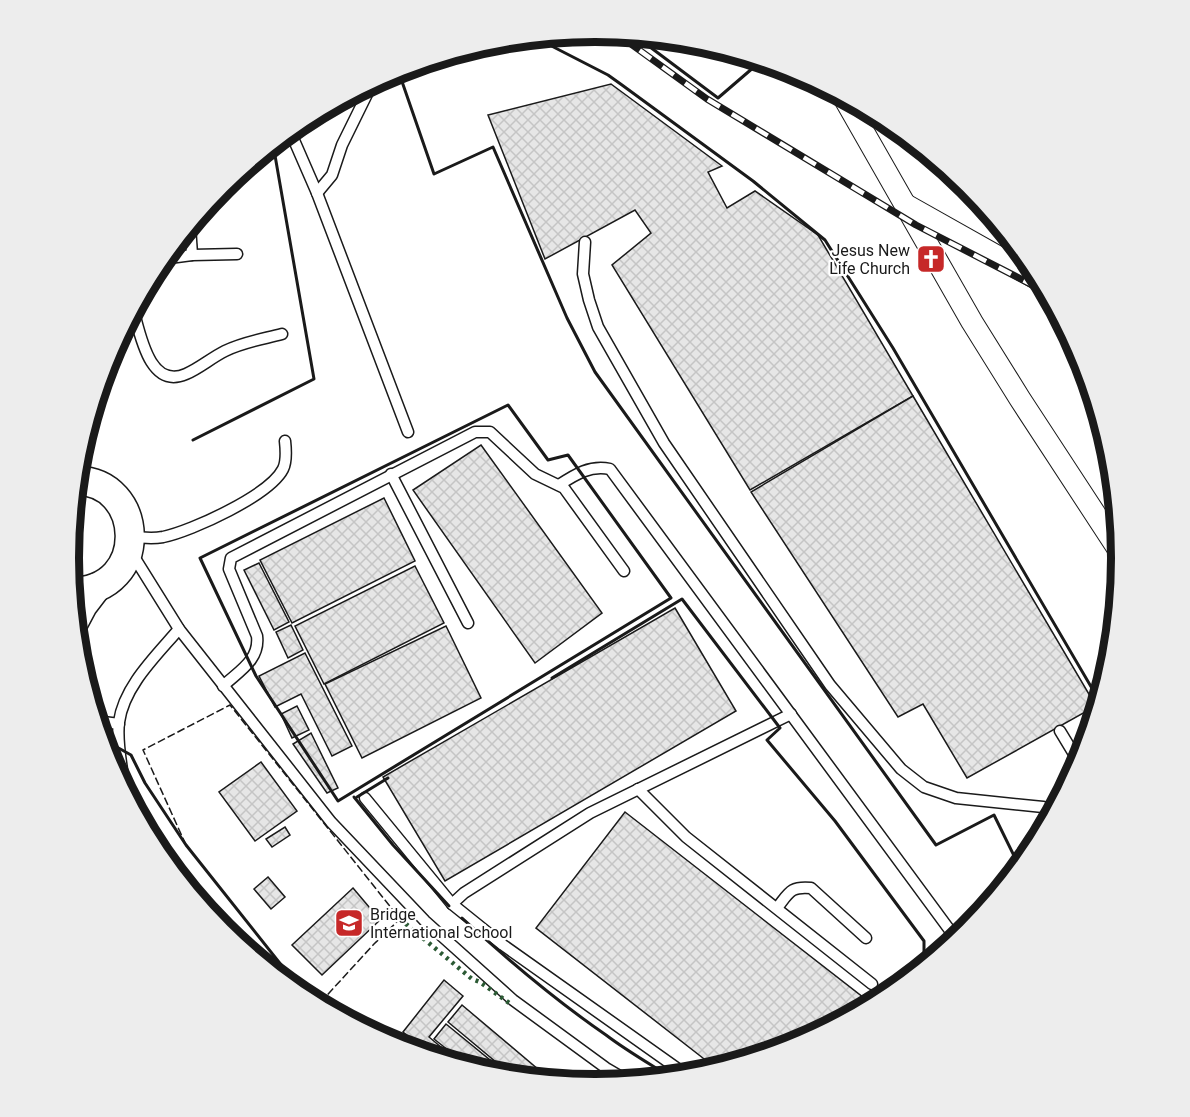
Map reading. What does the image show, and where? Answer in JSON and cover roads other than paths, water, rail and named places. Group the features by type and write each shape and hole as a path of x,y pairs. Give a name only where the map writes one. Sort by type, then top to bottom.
{"main road":[{"path":"81,608 84,590 117,573 130,543 129,522 120,505 106,490 85,478"}],"street":[{"path":"851,110 972,322 1111,538"},
{"path":"906,205 1023,271"}],"lane":[{"path":"316,193 332,175 342,145 366,95"},
{"path":"294,139 408,432"},
{"path":"191,237 192,255"},
{"path":"585,242 583,274 598,327 664,443 830,685 901,769 924,787 956,798 1047,808"},
{"path":"176,257 237,254"},
{"path":"137,321 145,351 160,374 166,376 183,376 227,350 282,334"},
{"path":"223,686 254,658 258,646 257,636 229,569 231,558 462,438 484,430 490,432 535,474 564,488 624,571"},
{"path":"285,441 286,457 282,471 254,496 207,522 172,534 130,543 179,628 331,822 424,921 513,1000 617,1074"},
{"path":"559,485 585,470 602,467 610,469 951,932"},
{"path":"391,474 468,623"},
{"path":"123,767 119,724 123,705 139,677 179,628"},
{"path":"452,904 464,893 590,813 791,714"},
{"path":"105,722 119,724"},
{"path":"1060,731 1073,753"},
{"path":"638,789 686,837 872,984"},
{"path":"365,798 452,904 503,945 677,1068"},
{"path":"777,908 791,889 812,888 866,938"}],"railway":[{"path":"630,43 707,99 916,225 1032,285"}],"place":[{"name":"Jesus New Life Church","path":"931,259"},
{"name":"Bridge International School","path":"349,923"}]}
